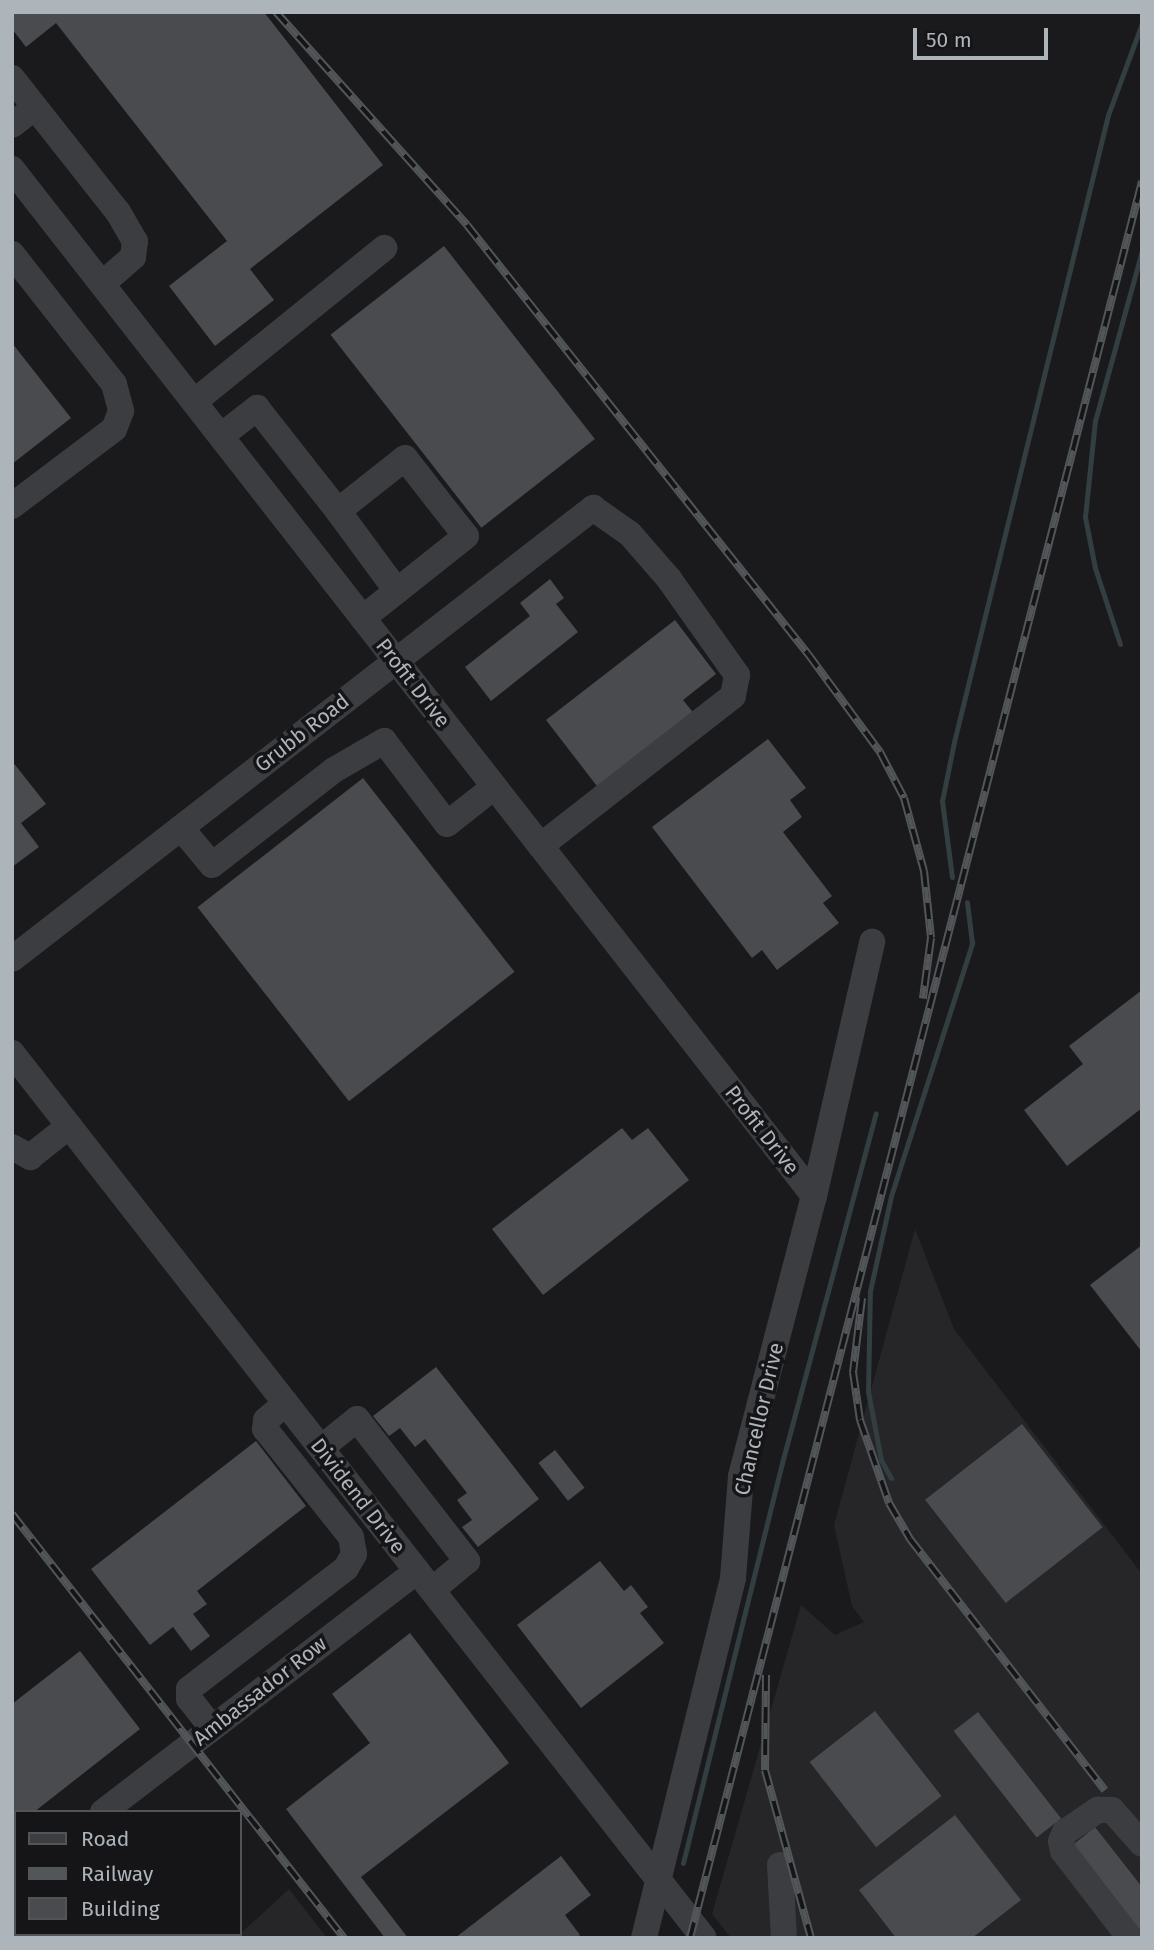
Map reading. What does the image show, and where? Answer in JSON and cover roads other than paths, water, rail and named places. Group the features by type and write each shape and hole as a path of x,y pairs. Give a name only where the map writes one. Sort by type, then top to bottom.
{"street":[{"path":"12,78 118,212 135,241 133,257 102,284"},
{"path":"12,125 35,107"},
{"name":"Profit Drive","path":"12,169 814,1196"},
{"path":"194,402 384,248"},
{"path":"12,254 114,384 121,411 114,429 12,506"},
{"path":"221,436 257,408 397,591"},
{"path":"338,511 405,458 466,536 363,618"},
{"name":"Grubb Road","path":"12,959 593,508 630,534 654,561 737,675 733,696 540,846"},
{"path":"181,828 212,865 334,770 384,741 447,824 494,787"},
{"name":"Chancellor Drive","path":"644,1938 733,1578 741,1476 814,1196 872,942"},
{"name":"Dividend Drive","path":"12,1053 704,1938"},
{"path":"12,1147 30,1157 69,1126"},
{"path":"212,1728 189,1699 189,1689 346,1568 354,1554 351,1537 265,1429 266,1420 286,1404"},
{"name":"Ambassador Row","path":"106,1810 338,1632 425,1581 467,1561 357,1419 321,1448"},
{"path":"351,1537 375,1517"},
{"path":"310,1596 338,1632"},
{"path":"1130,1938 1063,1851 1065,1832 1098,1810 1112,1810 1142,1844"},
{"path":"780,1865 784,1938"}],"waterway":[{"path":"952,877 942,801 954,742 1108,115 1142,23"},
{"path":"1120,644 1095,568 1085,517 1095,421 1142,250"},
{"path":"891,1478 881,1460 868,1391 870,1291 891,1196 972,943 967,902"},
{"path":"683,1863 782,1463 876,1113"}],"railway":[{"path":"276,12 467,225 808,654 880,752 904,798 924,871 931,938 923,998"},
{"path":"690,1938 1142,181"},
{"path":"862,1298 853,1372 860,1420 889,1503 910,1539 1105,1790"},
{"path":"12,1514 344,1938"},
{"path":"766,1675 765,1770 811,1938"}]}
